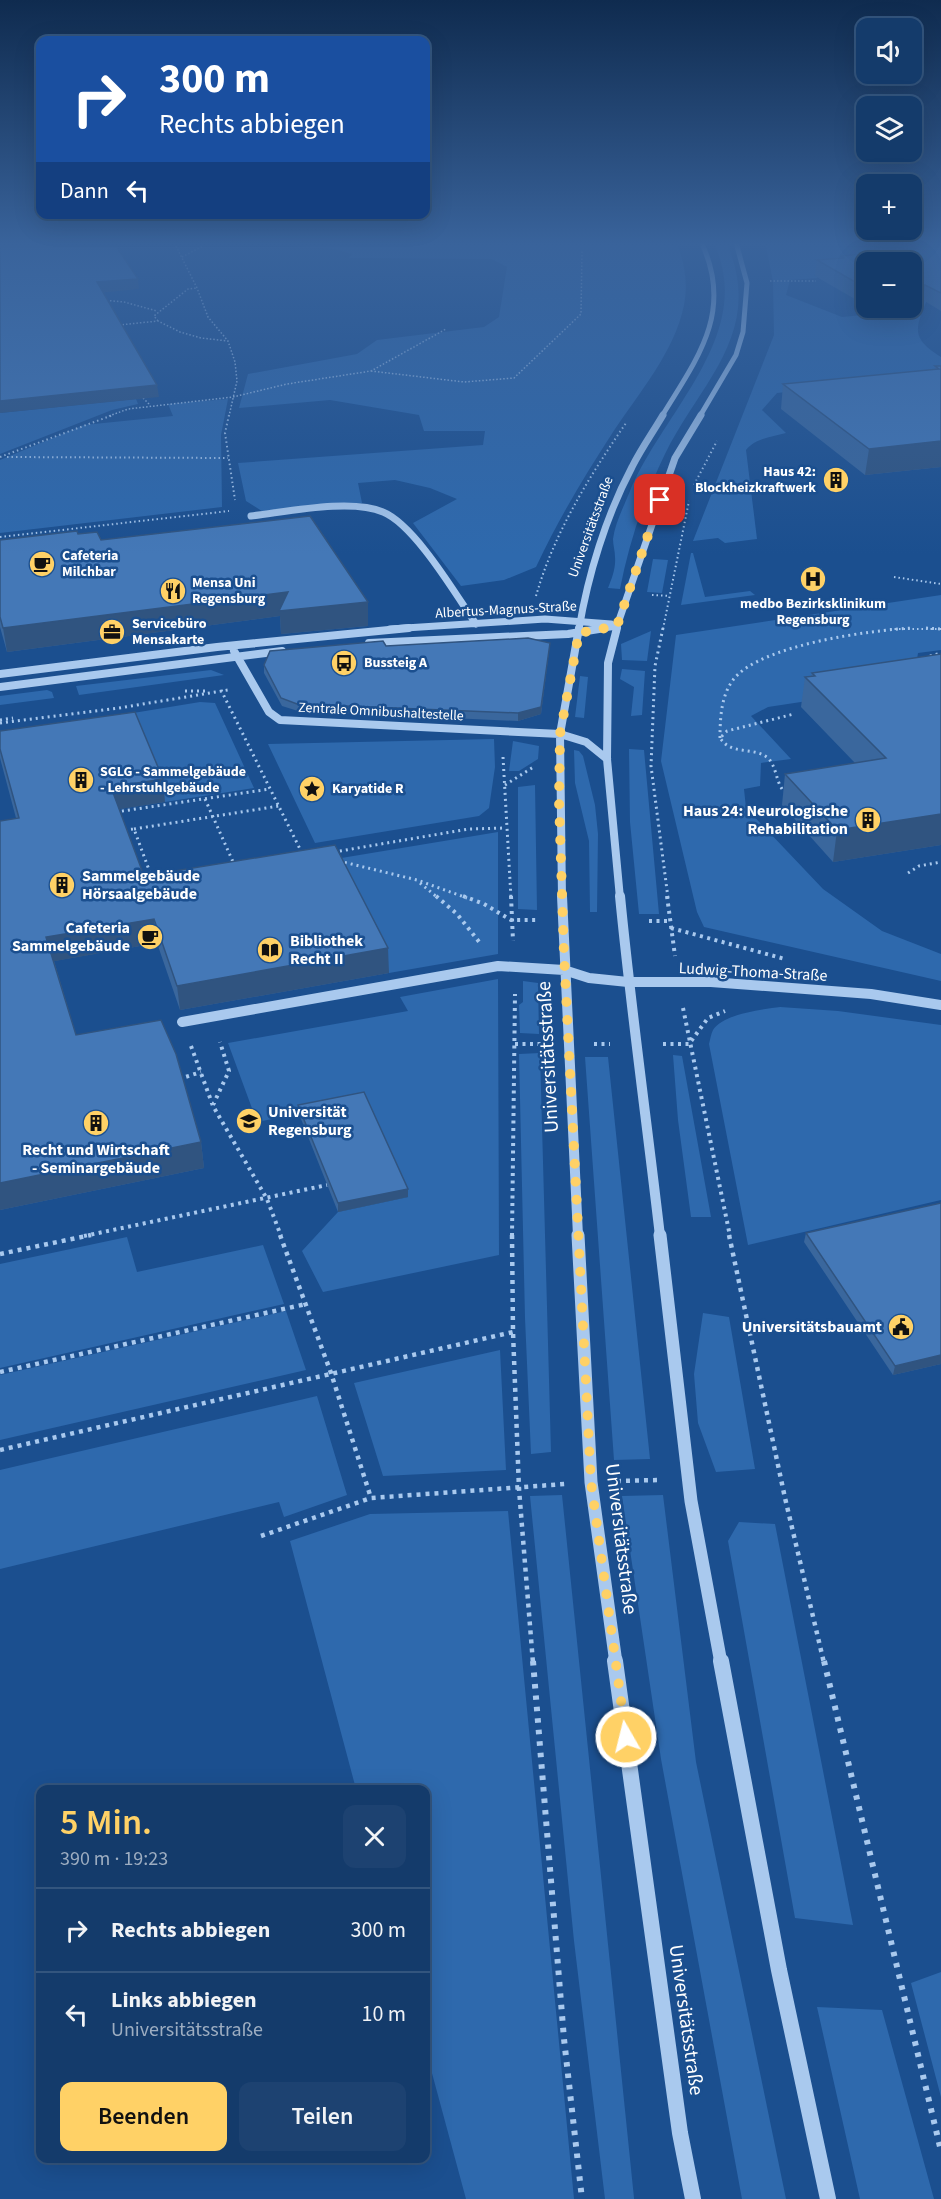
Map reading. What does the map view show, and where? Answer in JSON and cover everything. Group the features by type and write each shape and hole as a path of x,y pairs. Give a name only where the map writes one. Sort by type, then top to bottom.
{"street":[{"name":"Universitätsstraße","path":"693,2199 680,2133 591,1482 564,970 559,801 560,734 585,594 616,501 632,466 693,368 702,349"},
{"path":"738,349 675,458 617,626 608,663 607,759 628,982 638,1044 688,1479 779,1970 828,2199"},
{"path":"251,516 345,507 383,512 404,526 477,624"},
{"name":"Albertus-Magnus-Straße","path":"0,674 363,631 581,619 617,626"},
{"name":"Albertus-Magnus-Straße","path":"360,643 579,633 617,626"},
{"path":"230,645 236,656"},
{"path":"0,687 293,650"},
{"name":"Zentrale Omnibushaltestelle","path":"236,656 269,712 280,720 560,734"},
{"path":"560,734 578,737 592,743 607,759"},
{"name":"Ludwig-Thoma-Straße","path":"182,1022 498,966 564,970 589,978 628,982 680,982 871,994 941,1005"}],"path":[{"path":"0,537 236,510 225,433 237,381 230,349"},
{"path":"371,371 411,349"},
{"path":"1,457 128,408 233,398 287,384 371,371 464,382 514,378 545,349"},
{"path":"143,398 150,405"},
{"path":"536,599 546,563 579,499 628,419"},
{"path":"1,457 228,458"},
{"path":"894,577 941,584"},
{"path":"666,607 655,666 651,766 671,928 689,1044 785,1498 941,2151"},
{"path":"782,789 775,781 773,765 763,755 732,749 723,745 720,738 719,720 728,691 735,678 751,665 784,651 831,639 891,630 927,627 941,629"},
{"path":"924,659 941,653"},
{"path":"221,690 304,856 296,858"},
{"path":"62,708 64,715"},
{"path":"720,738 727,731 794,714"},
{"path":"0,720 13,718"},
{"path":"505,784 505,828 514,967 513,1332 519,1489 564,2039 582,2199"},
{"path":"106,814 270,789"},
{"path":"205,799 236,868 225,869"},
{"path":"123,831 279,806"},
{"path":"323,853 469,829 505,828"},
{"path":"134,829 154,881 144,883"},
{"path":"333,852 339,861 417,880 484,904 511,920"},
{"path":"137,854 143,853"},
{"path":"908,873 919,866 941,861"},
{"path":"417,880 457,914 498,966"},
{"path":"671,928 794,961"},
{"path":"689,1044 708,1018 729,1010"},
{"path":"210,1017 229,1071 213,1106"},
{"path":"515,1044 689,1044"},
{"path":"179,1079 201,1074 213,1106 267,1199 331,1373 371,1498"},
{"path":"0,1254 327,1185"},
{"path":"0,1372 306,1304"},
{"path":"0,1450 513,1332"},
{"path":"261,1536 371,1498 591,1482 688,1479"}],"shaded area":[{"path":"365,349 668,349 582,482 536,567 504,580 461,586 413,523 457,499 430,488 395,480 358,483 362,503 265,513 246,501 238,463 483,445 485,431 424,431 419,415 330,400 239,408 248,374 357,354"},
{"path":"711,349 726,349 657,470 638,520 620,589 608,588 615,565 614,533 630,491 644,462 700,373"},
{"path":"769,349 929,349 941,357 941,376 777,393 762,410 786,433 759,440 746,450 757,539 725,543 718,538 693,541"},
{"path":"136,399 138,404 112,410 0,454 0,413"},
{"path":"228,399 221,435 222,507 0,533 0,460 84,425 173,416 168,404"},
{"path":"691,553 693,553 705,597 750,591 755,595 681,605"},
{"path":"653,559 668,560 662,593 647,592"},
{"path":"941,595 941,650 918,653 913,685 768,707 751,716 791,759 761,763 760,786 744,789 746,808 823,889 882,931 941,954 941,981 704,927 697,912 661,761 676,635"},
{"path":"651,631 647,661 622,660 621,644"},
{"path":"622,669 645,671 642,715 631,716 634,687 620,679"},
{"path":"211,670 224,675 79,695 76,686"},
{"path":"580,676 588,677 584,718 575,717"},
{"path":"47,690 52,692 54,698 0,705 0,696"},
{"path":"200,702 215,703 254,788 165,802 138,734 127,714"},
{"path":"494,739 495,767 489,808 479,816 315,843 268,744"},
{"path":"513,741 539,746 538,759 519,771 509,771"},
{"path":"629,749 644,750 659,914 639,914 630,822"},
{"path":"574,750 579,751 583,756 595,805 598,834 597,912 590,912 589,841 575,783"},
{"path":"535,785 537,910 518,909 518,787"},
{"path":"498,832 498,954 389,973 336,868 149,890"},
{"path":"498,979 499,1255 323,1292 302,1251 338,1212 408,1197 365,1101 257,1122 228,1043 408,1011 400,997"},
{"path":"523,981 538,983 539,1034 520,1033 519,1005 523,1002"},
{"path":"780,1007 838,1011 941,1025 941,1200 748,1245 709,1044 713,1030 725,1020 744,1013"},
{"path":"540,1053 551,1452 531,1454 525,1318 519,1054"},
{"path":"673,1055 682,1056 711,1217 691,1217 678,1120"},
{"path":"585,1057 608,1057 650,1459 614,1460"},
{"path":"127,1237 137,1272 263,1245 284,1304 0,1368 0,1264"},
{"path":"286,1311 306,1370 0,1440 0,1375"},
{"path":"703,1313 729,1317 755,1469 716,1472 698,1423 694,1374"},
{"path":"500,1350 506,1470 383,1476 354,1383"},
{"path":"317,1396 347,1495 284,1517 279,1502 0,1569 0,1470"},
{"path":"562,1495 634,2199 605,2199 574,1941 530,1496"},
{"path":"663,1495 696,1762 786,2199 742,2199 661,1759 622,1496"},
{"path":"508,1511 574,2199 466,2199 430,2066 430,1785 355,1785 290,1541 370,1514"},
{"path":"739,1522 775,1524 853,1925 795,1918 728,1541"},
{"path":"941,1972 941,2097 911,1983"},
{"path":"817,2007 882,2010 934,2199 860,2199"}],"building":[{"path":"0,349 136,349 157,385 0,401"},
{"path":"935,366 941,366 941,441 869,449 783,384 939,369"},
{"name":"Mensa Uni Regensburg","path":"310,516 368,602 279,611 288,592 3,628 0,617 0,540 77,531 78,534 97,532 101,540"},
{"path":"528,638 550,643 541,707 518,713 297,704 281,698 264,665 270,651 383,641 386,646"},
{"path":"941,654 941,814 837,830 785,774 886,758 805,677 815,676 812,673"},
{"path":"135,712 163,779 111,787 144,876 335,845 388,948 177,986 154,919 46,937 76,1035 161,1020 176,1054 201,1142 0,1183 0,821 19,818 0,749 0,731"},
{"path":"364,1092 408,1189 338,1203 298,1105"},
{"name":"Universitätsbauamt","path":"941,1203 941,1355 895,1366 806,1233"}],"place":[{"name":"Haus 42: Blockheizkraftwerk","path":"836,480"},
{"name":"Cafeteria Milchbar","path":"42,564"},
{"name":"medbo Bezirksklinikum Regensburg","path":"813,579"},
{"name":"Mensa Uni Regensburg","path":"173,591"},
{"name":"Servicebüro Mensakarte","path":"112,632"},
{"name":"Bussteig A","path":"344,663"},
{"name":"SGLG - Sammelgebäude - Lehrstuhlgebäude","path":"81,780"},
{"name":"Karyatide R","path":"312,789"},
{"name":"Haus 24: Neurologische Rehabilitation","path":"868,820"},
{"name":"Sammelgebäude Hörsaalgebäude","path":"62,885"},
{"name":"Cafeteria Sammelgebäude","path":"150,937"},
{"name":"Bibliothek Recht II","path":"270,950"},
{"name":"Universität Regensburg","path":"249,1121"},
{"name":"Recht und Wirtschaft - Seminargebäude","path":"96,1123"},
{"name":"Universitätsbauamt","path":"901,1327"}],"route":[{"path":"626,1737 591,1482 564,954 559,801 560,734 579,633 617,626 660,500"}]}
